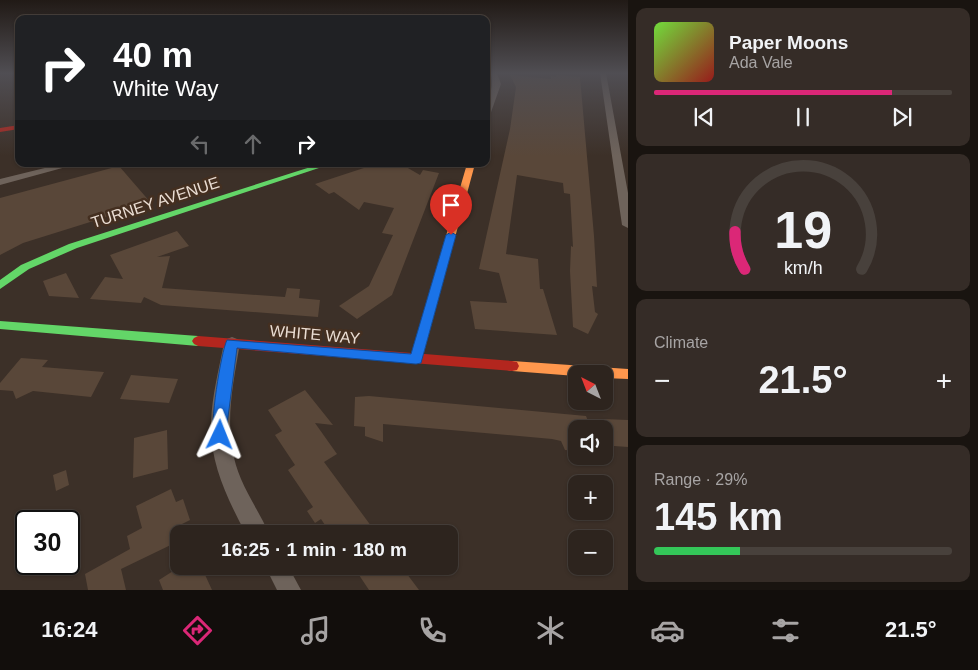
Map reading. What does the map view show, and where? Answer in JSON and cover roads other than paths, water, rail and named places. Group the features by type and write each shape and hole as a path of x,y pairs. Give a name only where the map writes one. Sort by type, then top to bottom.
{"street":[{"path":"608,101 628,225"},
{"path":"0,121 15,119"},
{"path":"0,130 15,128"},
{"path":"0,182 60,167"},
{"name":"TURNEY AVENUE","path":"0,285 18,270 32,262 73,246 318,167"},
{"path":"416,359 470,167"},
{"name":"WHITE WAY","path":"0,325 416,359 628,374"},
{"path":"232,343 220,412 220,435 225,462 237,493 253,525"},
{"path":"281,575 289,590"}]}
